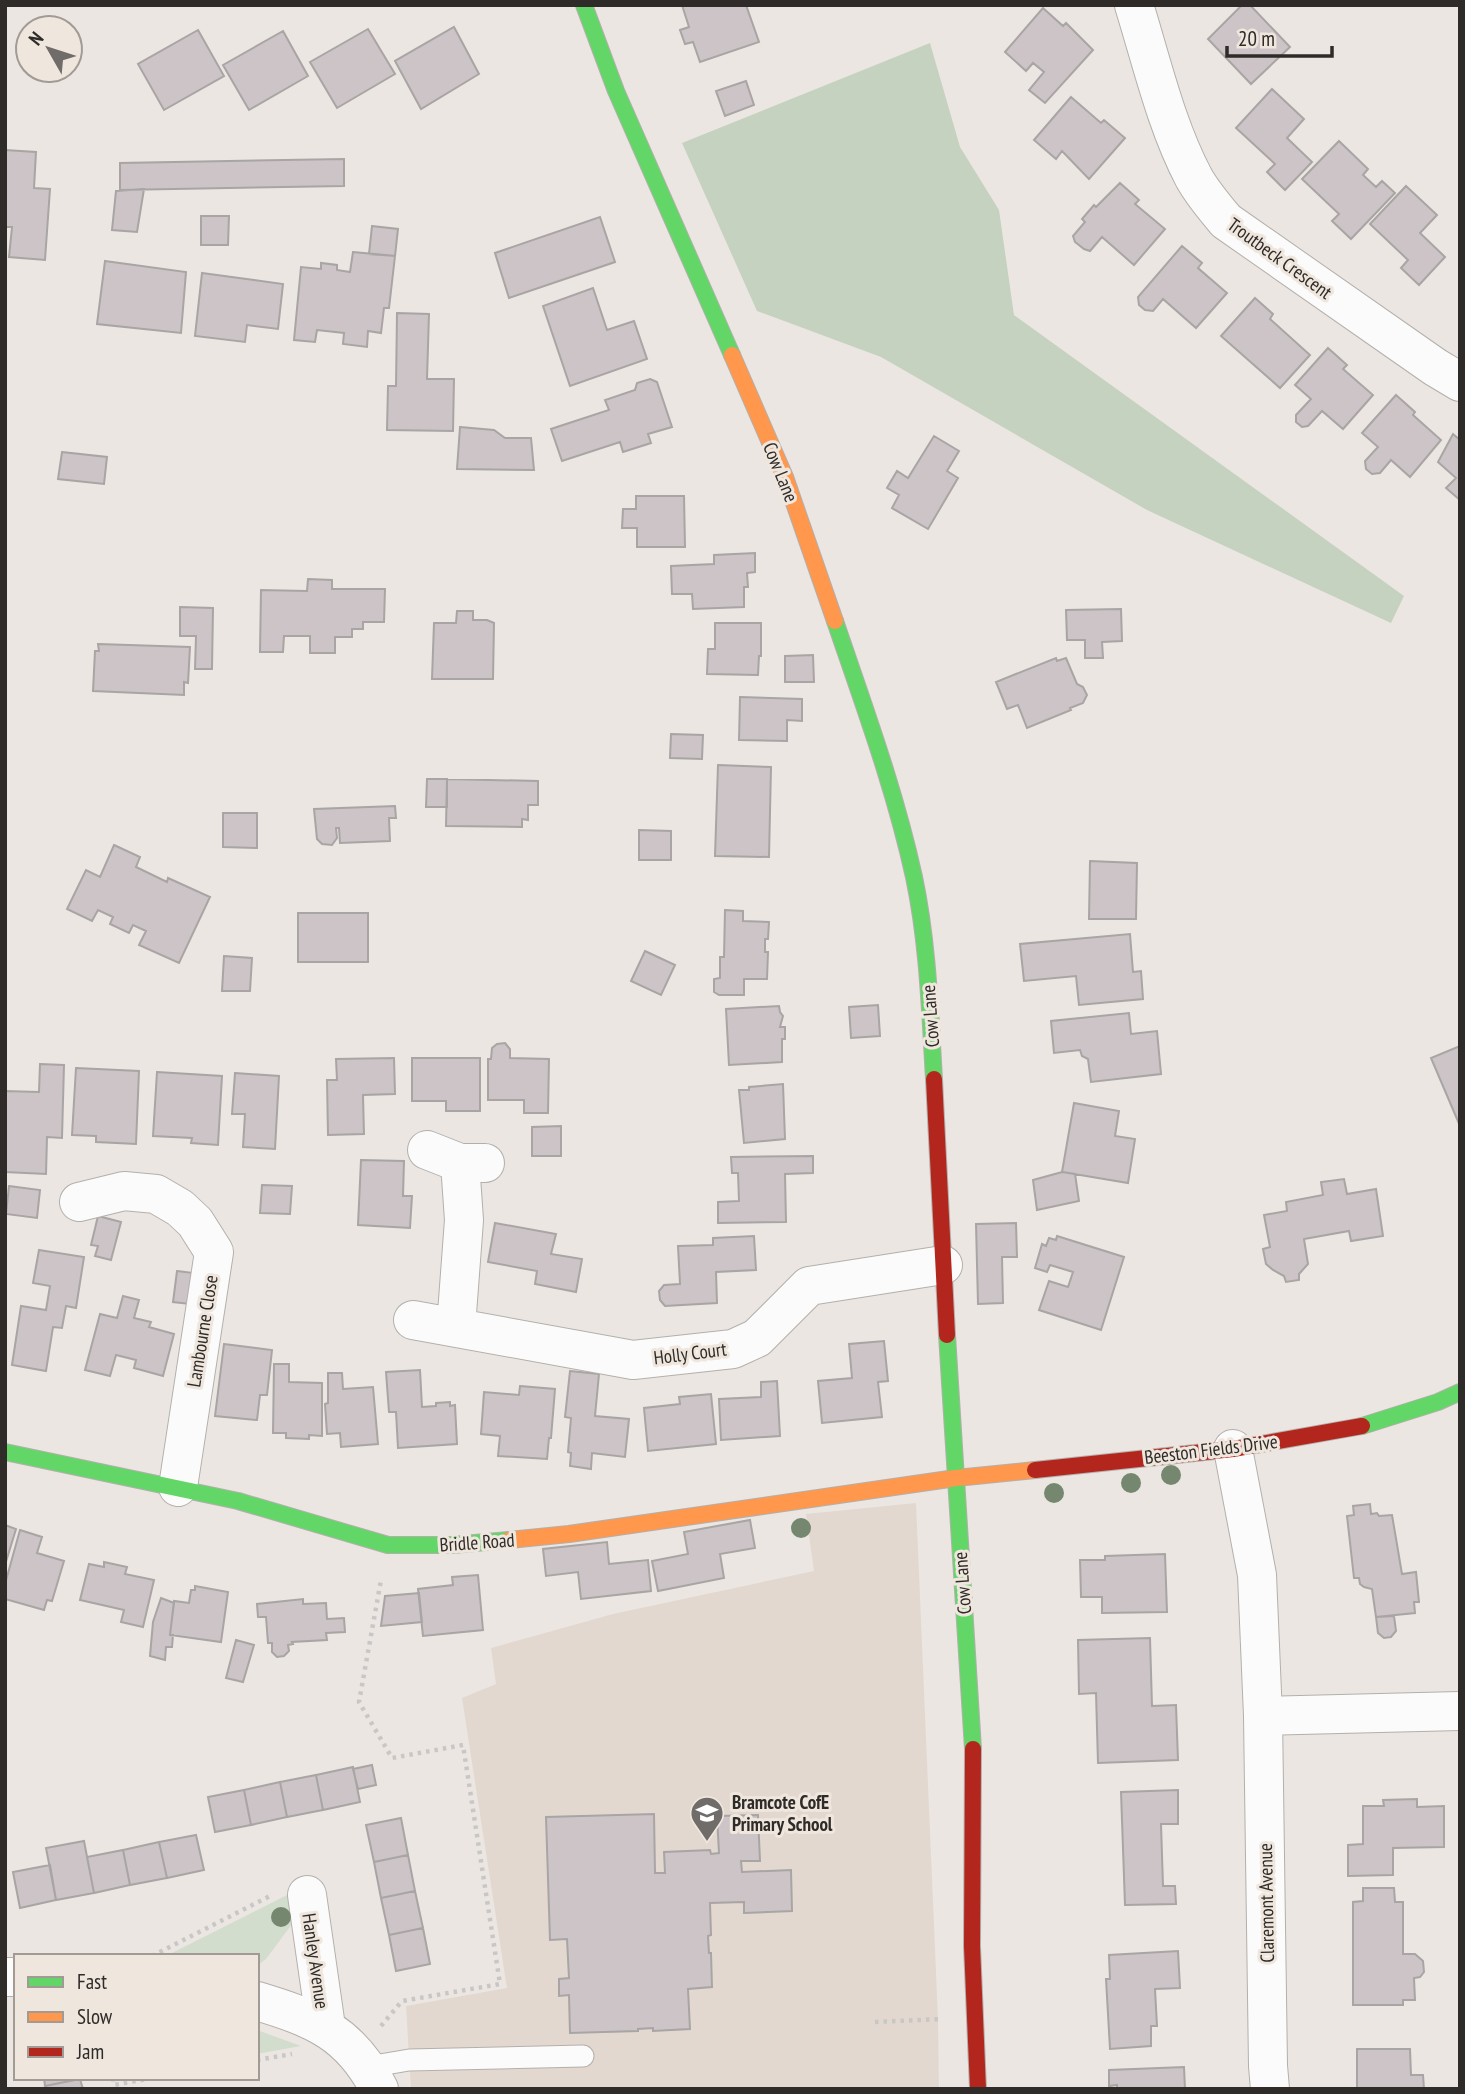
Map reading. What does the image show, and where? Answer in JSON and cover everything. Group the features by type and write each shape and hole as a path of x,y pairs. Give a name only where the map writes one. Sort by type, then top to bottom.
{"street":[{"name":"Cow Lane","path":"584,5 617,91 785,477 887,773 914,878 925,946 974,1768 972,1946 978,2089"},
{"name":"Troutbeck Crescent","path":"1134,5 1171,125 1195,179 1226,221 1460,382"},
{"path":"456,1328 464,1220 457,1159"},
{"name":"Lambourne Close","path":"79,1202 124,1191 156,1194 180,1208 195,1222 214,1252 178,1487"},
{"name":"Holly Court","path":"413,1320 633,1360 733,1349 757,1338 808,1286 943,1265"},
{"name":"Beeston Fields Drive","path":"956,1478 1233,1449 1361,1426 1438,1402 1460,1392"},
{"name":"Claremont Avenue","path":"1233,1449 1257,1575 1263,1716 1270,2089"},
{"name":"Bridle Road","path":"5,1452 238,1501 388,1545 452,1545 569,1534 956,1478"},
{"path":"1263,1716 1460,1711"},
{"name":"Hanley Avenue","path":"292,1894 326,2027"},
{"name":"Hanley Avenue","path":"259,2002 326,2027 368,2070"}],"lane":[{"path":"368,2070 409,2060 583,2056"}],"path":[{"path":"368,2070 402,2001 500,1984 463,1745 392,1758 359,1702 388,1545"},
{"path":"157,1954 292,1894"},
{"path":"875,2022 976,2016"},
{"path":"113,2080 114,2085 142,2080"}],"shaded area":[{"name":"Bramcote CofE Primary School","path":"916,1503 939,2089 411,2089 406,2006 507,1988 462,1698 496,1684 491,1648 613,1614 814,1571 806,1514"}],"green space":[{"path":"930,43 960,147 999,210 1014,315 1404,596 1391,623 1147,510 881,357 757,311 682,143"},
{"path":"293,1892 295,1920 259,1964 259,1954 170,1954"},
{"path":"259,2031 301,2046 259,2054"}],"building":[{"path":"682,5 746,5 759,42 700,62 693,42 685,44 680,30 689,27"},
{"path":"1242,5 1250,5 1290,47 1251,84 1208,39"},
{"path":"1043,8 1063,26 1066,23 1093,50 1045,103 1029,90 1044,72 1033,63 1026,71 1005,52"},
{"path":"454,27 479,74 421,109 395,61"},
{"path":"368,29 395,74 337,108 310,62"},
{"path":"198,30 224,76 164,110 138,64"},
{"path":"283,31 308,76 249,110 223,65"},
{"path":"746,81 754,105 725,116 716,91"},
{"path":"1272,89 1304,119 1287,138 1312,162 1285,190 1267,172 1275,164 1236,128"},
{"path":"1071,97 1101,123 1104,120 1125,138 1089,179 1062,151 1056,159 1034,140"},
{"path":"1339,141 1368,169 1363,175 1376,187 1382,181 1395,193 1351,239 1332,221 1339,214 1302,179"},
{"path":"5,150 36,152 34,188 50,189 45,260 9,257 12,227 5,227"},
{"path":"344,159 344,186 120,190 120,163"},
{"path":"1120,183 1139,200 1135,204 1165,229 1134,265 1102,237 1090,251 1075,242 1073,236 1094,205 1096,207"},
{"path":"1406,186 1437,215 1420,233 1445,257 1419,285 1401,268 1408,260 1370,224"},
{"path":"144,189 137,232 112,230 116,191"},
{"path":"201,216 229,216 228,245 201,245"},
{"path":"600,217 615,262 509,298 495,253"},
{"path":"372,226 398,229 395,256 369,254"},
{"path":"1182,246 1202,263 1198,268 1227,293 1196,328 1163,299 1153,311 1145,310 1139,305 1138,297"},
{"path":"353,252 395,256 389,308 384,308 381,333 368,331 367,347 343,344 344,333 317,330 315,342 294,340 301,267 321,269 321,263 337,265 337,270 350,272"},
{"path":"105,261 186,272 181,333 97,324"},
{"path":"202,273 283,284 278,329 247,325 245,342 195,336"},
{"path":"593,288 607,330 634,321 647,359 570,386 543,306"},
{"path":"1255,298 1273,314 1270,319 1310,355 1280,388 1221,336"},
{"path":"397,313 429,314 427,379 454,379 453,431 387,430 388,386 396,386"},
{"path":"1328,348 1347,365 1343,369 1373,395 1343,429 1322,411 1308,426 1302,427 1296,422 1296,415 1311,399 1295,385"},
{"path":"650,379 657,382 672,427 648,434 651,443 623,452 620,442 562,461 551,429 609,410 605,400 635,390 637,383"},
{"path":"1396,395 1415,412 1413,415 1441,440 1410,477 1391,460 1380,473 1372,474 1366,469 1365,461 1378,447 1362,433"},
{"path":"460,427 494,430 505,438 531,438 534,470 457,469"},
{"path":"1453,434 1460,440 1460,500 1446,488 1456,478 1438,462"},
{"path":"934,436 959,451 947,471 958,478 928,529 892,508 899,495 887,488 897,471 908,478"},
{"path":"62,452 107,457 104,484 58,479"},
{"path":"636,496 684,496 685,547 637,547 637,528 622,528 623,509 636,509"},
{"path":"755,553 755,572 747,573 748,587 744,587 744,607 693,609 692,594 672,594 671,566 714,564 714,555"},
{"path":"308,579 332,580 332,589 385,589 384,622 363,622 363,629 352,629 352,637 335,637 335,653 310,653 310,636 284,636 283,652 260,652 261,590 307,591"},
{"path":"180,607 213,608 212,669 195,669 196,636 180,636"},
{"path":"1121,609 1122,641 1102,642 1103,658 1085,658 1085,640 1067,640 1066,610"},
{"path":"457,611 473,611 473,620 494,623 493,679 432,679 434,623 456,623"},
{"path":"715,623 761,623 758,675 707,674 708,649 715,649"},
{"path":"98,644 190,647 188,683 184,682 184,695 93,691 95,651 99,651"},
{"path":"813,655 814,682 785,682 785,656"},
{"path":"1056,658 1057,661 1066,658 1077,684 1083,687 1087,695 1083,703 1070,708 1071,710 1027,728 1018,705 1007,709 996,682"},
{"path":"740,697 802,699 802,721 787,720 787,741 739,740"},
{"path":"671,734 703,735 702,759 670,758"},
{"path":"718,765 771,767 769,857 715,856"},
{"path":"427,779 447,779 447,807 426,807"},
{"path":"447,779 538,781 538,805 528,805 528,820 522,819 522,827 446,826"},
{"path":"395,806 396,818 389,818 390,841 340,843 339,828 336,828 337,838 332,845 322,844 317,839 314,809"},
{"path":"223,813 257,813 257,848 223,847"},
{"path":"639,830 671,831 671,860 639,860"},
{"path":"114,845 140,857 136,867 167,882 168,878 210,897 179,963 139,945 146,931 133,925 129,933 110,924 113,917 98,910 92,921 67,909 86,870 100,877"},
{"path":"1090,861 1137,863 1136,919 1089,919"},
{"path":"725,910 743,911 743,921 769,922 768,939 765,939 765,952 768,952 767,979 744,979 744,995 719,995 714,992 714,979 720,978 720,957 724,957"},
{"path":"298,913 368,913 368,962 298,962"},
{"path":"1130,934 1133,972 1141,971 1143,999 1079,1005 1076,976 1024,981 1020,944"},
{"path":"645,951 675,965 661,995 631,981"},
{"path":"224,956 252,958 250,991 222,991"},
{"path":"878,1005 880,1036 851,1038 849,1007"},
{"path":"779,1006 783,1016 780,1027 785,1027 782,1062 729,1065 726,1009"},
{"path":"1129,1013 1131,1034 1157,1031 1161,1074 1091,1082 1088,1059 1082,1056 1080,1050 1054,1053 1051,1021"},
{"path":"505,1043 510,1049 510,1058 549,1059 548,1113 524,1113 524,1100 488,1100 488,1059 491,1059 492,1048"},
{"path":"1460,1046 1460,1126 1431,1058"},
{"path":"394,1058 395,1094 363,1095 364,1134 328,1135 327,1080 337,1080 336,1059"},
{"path":"412,1058 480,1058 480,1111 446,1111 446,1101 412,1101"},
{"path":"40,1064 64,1065 62,1138 47,1137 46,1174 5,1172 5,1091 39,1092"},
{"path":"76,1068 139,1071 136,1144 96,1142 96,1136 72,1135"},
{"path":"157,1072 222,1076 218,1145 191,1143 192,1138 153,1136"},
{"path":"235,1073 279,1076 275,1149 243,1147 245,1114 232,1114"},
{"path":"783,1084 785,1139 744,1143 739,1090"},
{"path":"1074,1103 1119,1111 1115,1136 1135,1139 1128,1183 1062,1172"},
{"path":"561,1126 561,1156 532,1156 532,1127"},
{"path":"813,1156 813,1173 785,1174 786,1222 718,1223 718,1202 739,1201 738,1173 732,1173 731,1157"},
{"path":"361,1160 404,1161 403,1196 412,1196 410,1228 358,1225"},
{"path":"1062,1172 1075,1174 1079,1201 1037,1210 1033,1180"},
{"path":"1344,1179 1347,1194 1376,1189 1383,1236 1351,1241 1349,1231 1304,1239 1308,1264 1299,1274 1299,1280 1286,1282 1284,1276 1266,1264 1263,1249 1270,1247 1264,1215 1287,1211 1286,1202 1323,1195 1321,1182"},
{"path":"262,1185 292,1186 290,1214 260,1213"},
{"path":"9,1186 40,1190 37,1218 6,1214"},
{"path":"98,1216 121,1222 111,1260 95,1256 98,1246 91,1245"},
{"path":"495,1223 556,1234 551,1254 582,1259 576,1292 535,1284 537,1271 488,1262"},
{"path":"1016,1223 1017,1257 1002,1257 1003,1303 978,1304 976,1224"},
{"path":"754,1236 756,1270 716,1272 717,1303 665,1306 660,1300 659,1291 664,1285 680,1284 678,1246 713,1245 713,1238"},
{"path":"1057,1236 1124,1257 1101,1330 1039,1310 1049,1281 1068,1287 1073,1272 1050,1265 1047,1272 1035,1268 1042,1244 1046,1246 1049,1238 1056,1240"},
{"path":"39,1250 84,1257 76,1308 66,1306 62,1328 53,1327 46,1371 12,1365 21,1306 46,1310 50,1286 33,1283"},
{"path":"177,1271 194,1273 190,1304 173,1302"},
{"path":"123,1296 139,1300 134,1318 151,1322 149,1327 174,1334 163,1376 134,1368 136,1360 116,1355 110,1376 85,1370 100,1314 117,1318"},
{"path":"884,1341 888,1381 878,1382 882,1417 822,1423 818,1381 852,1378 849,1344"},
{"path":"224,1344 272,1350 267,1395 260,1395 257,1420 215,1416"},
{"path":"274,1364 289,1364 289,1382 322,1383 322,1436 309,1435 309,1439 286,1438 286,1433 273,1433"},
{"path":"420,1370 422,1407 450,1402 450,1406 455,1405 457,1444 398,1448 396,1412 389,1412 386,1372"},
{"path":"570,1371 599,1374 595,1416 629,1419 625,1457 592,1453 591,1469 570,1466 571,1453 568,1452 571,1418 565,1417"},
{"path":"328,1373 342,1373 343,1389 373,1387 378,1444 341,1447 340,1433 327,1434 325,1404 328,1403"},
{"path":"777,1381 780,1436 721,1440 719,1399 761,1397 761,1382"},
{"path":"520,1386 555,1389 547,1459 498,1456 500,1436 481,1434 484,1392 519,1395"},
{"path":"711,1394 716,1444 648,1451 644,1408 680,1404 679,1397"},
{"path":"1370,1504 1371,1514 1392,1515 1402,1574 1416,1572 1419,1602 1414,1602 1415,1613 1376,1617 1372,1589 1360,1584 1359,1578 1354,1578 1347,1516 1354,1515 1353,1506"},
{"path":"750,1520 755,1548 720,1554 724,1578 658,1591 652,1561 688,1554 684,1532"},
{"path":"5,1525 16,1529 5,1565"},
{"path":"20,1530 42,1537 37,1553 64,1561 52,1601 47,1600 44,1610 5,1599 5,1584"},
{"path":"607,1542 609,1564 648,1560 651,1591 581,1599 578,1572 546,1576 543,1549"},
{"path":"1165,1554 1167,1612 1102,1613 1102,1597 1081,1597 1080,1560 1105,1560 1105,1556"},
{"path":"104,1562 127,1567 125,1574 154,1580 143,1627 121,1622 124,1610 80,1600 89,1564 104,1567"},
{"path":"478,1575 483,1630 423,1636 418,1589 453,1585 452,1577"},
{"path":"195,1586 228,1592 221,1642 170,1635 174,1601 189,1603 191,1590 195,1590"},
{"path":"419,1593 422,1622 381,1626 385,1596"},
{"path":"161,1598 174,1603 170,1635 173,1635 172,1647 166,1647 165,1660 150,1656 153,1622"},
{"path":"303,1599 303,1604 326,1603 327,1619 344,1618 345,1632 326,1633 327,1640 292,1642 284,1656 277,1657 272,1652 272,1643 268,1643 266,1617 258,1617 257,1604"},
{"path":"1394,1616 1396,1631 1391,1637 1384,1638 1378,1633 1376,1617"},
{"path":"1150,1638 1152,1706 1176,1705 1178,1760 1098,1763 1096,1693 1079,1694 1078,1640"},
{"path":"236,1640 254,1645 243,1682 226,1678"},
{"path":"372,1765 376,1785 358,1789 353,1769"},
{"path":"353,1767 360,1802 323,1810 316,1775"},
{"path":"316,1775 323,1810 287,1817 280,1782"},
{"path":"280,1782 287,1817 251,1825 244,1790"},
{"path":"244,1790 251,1825 215,1832 208,1797"},
{"path":"1178,1790 1178,1824 1161,1824 1163,1886 1175,1886 1176,1904 1125,1905 1121,1792"},
{"path":"1417,1799 1417,1807 1444,1806 1444,1847 1393,1848 1393,1875 1348,1876 1348,1845 1363,1844 1363,1806 1384,1806 1383,1800"},
{"path":"654,1814 655,1873 665,1873 664,1852 710,1850 711,1854 719,1853 717,1816 758,1815 760,1861 741,1861 742,1872 791,1870 792,1911 744,1913 744,1902 710,1903 711,1935 708,1936 712,1987 688,1989 690,2029 653,2031 653,2028 570,2033 569,1995 559,1996 559,1979 569,1978 567,1939 550,1940 546,1817"},
{"path":"401,1818 408,1855 374,1862 366,1825"},
{"path":"196,1835 204,1870 167,1878 159,1842"},
{"path":"84,1841 94,1893 56,1900 46,1848"},
{"path":"159,1842 167,1878 130,1885 123,1850"},
{"path":"123,1850 130,1885 94,1893 87,1857"},
{"path":"408,1855 415,1891 381,1898 374,1862"},
{"path":"50,1865 56,1900 20,1908 13,1872"},
{"path":"1363,1888 1394,1888 1395,1902 1403,1902 1403,1954 1415,1954 1423,1961 1424,1972 1420,1977 1414,1978 1415,2000 1403,2000 1403,2005 1353,2005 1353,1902 1363,1901"},
{"path":"415,1891 423,1928 389,1935 381,1898"},
{"path":"423,1928 430,1964 396,1971 389,1935"},
{"path":"1178,1951 1180,1988 1155,1989 1157,2026 1151,2026 1151,2046 1110,2049 1106,1979 1110,1979 1109,1955"},
{"path":"1357,2049 1410,2049 1411,2075 1423,2075 1424,2089 1357,2089"},
{"path":"1184,2067 1185,2089 1117,2089 1117,2085 1109,2086 1109,2070"},
{"path":"44,2080 75,2080 45,2086"},
{"path":"80,2080 83,2089 46,2089 45,2086"}],"traffic: fast":[{"path":"584,5 616,91 732,355"},
{"path":"835,621 888,780 914,877 925,952 934,1079"},
{"path":"947,1335 973,1749"},
{"path":"1362,1426 1438,1402 1460,1392"},
{"path":"5,1452 238,1501 388,1545 452,1545 509,1540"}],"traffic: slow":[{"path":"732,355 785,477 835,621"},
{"path":"509,1540 569,1534 956,1478 1035,1470"}],"traffic: jam":[{"path":"934,1079 947,1335"},
{"path":"1035,1470 1233,1449 1362,1426"},
{"path":"973,1749 972,1946 978,2089"}],"place":[{"name":"Bramcote CofE Primary School","path":"707,1843"}]}
